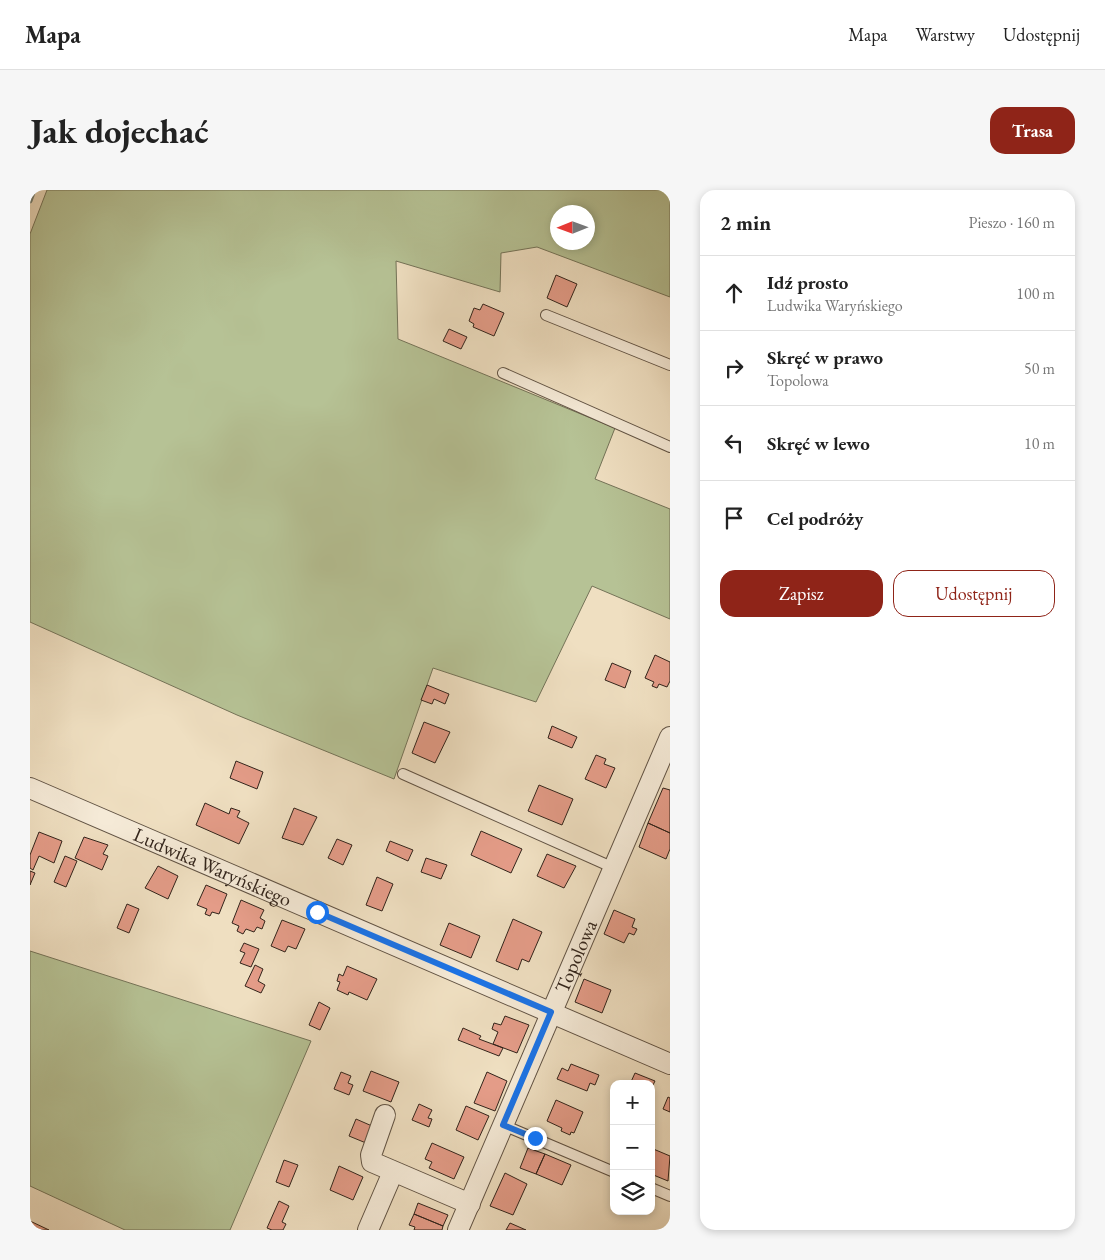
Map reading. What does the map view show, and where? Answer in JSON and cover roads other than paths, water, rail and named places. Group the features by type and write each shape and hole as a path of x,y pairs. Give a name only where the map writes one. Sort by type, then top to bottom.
{"street":[{"name":"Topolowa","path":"458,1230 614,868 661,778 670,737"},
{"name":"Ludwika Waryńskiego","path":"30,788 670,1064"},
{"path":"385,1114 371,1160 375,1164 470,1204"},
{"path":"368,1230 393,1172"}],"lane":[{"path":"546,315 670,365"},
{"path":"503,373 670,447"},
{"path":"403,774 614,868"},
{"path":"503,1125 610,1170"},
{"path":"655,1190 670,1196"}],"waterway":[{"path":"30,201 34,190"}]}
